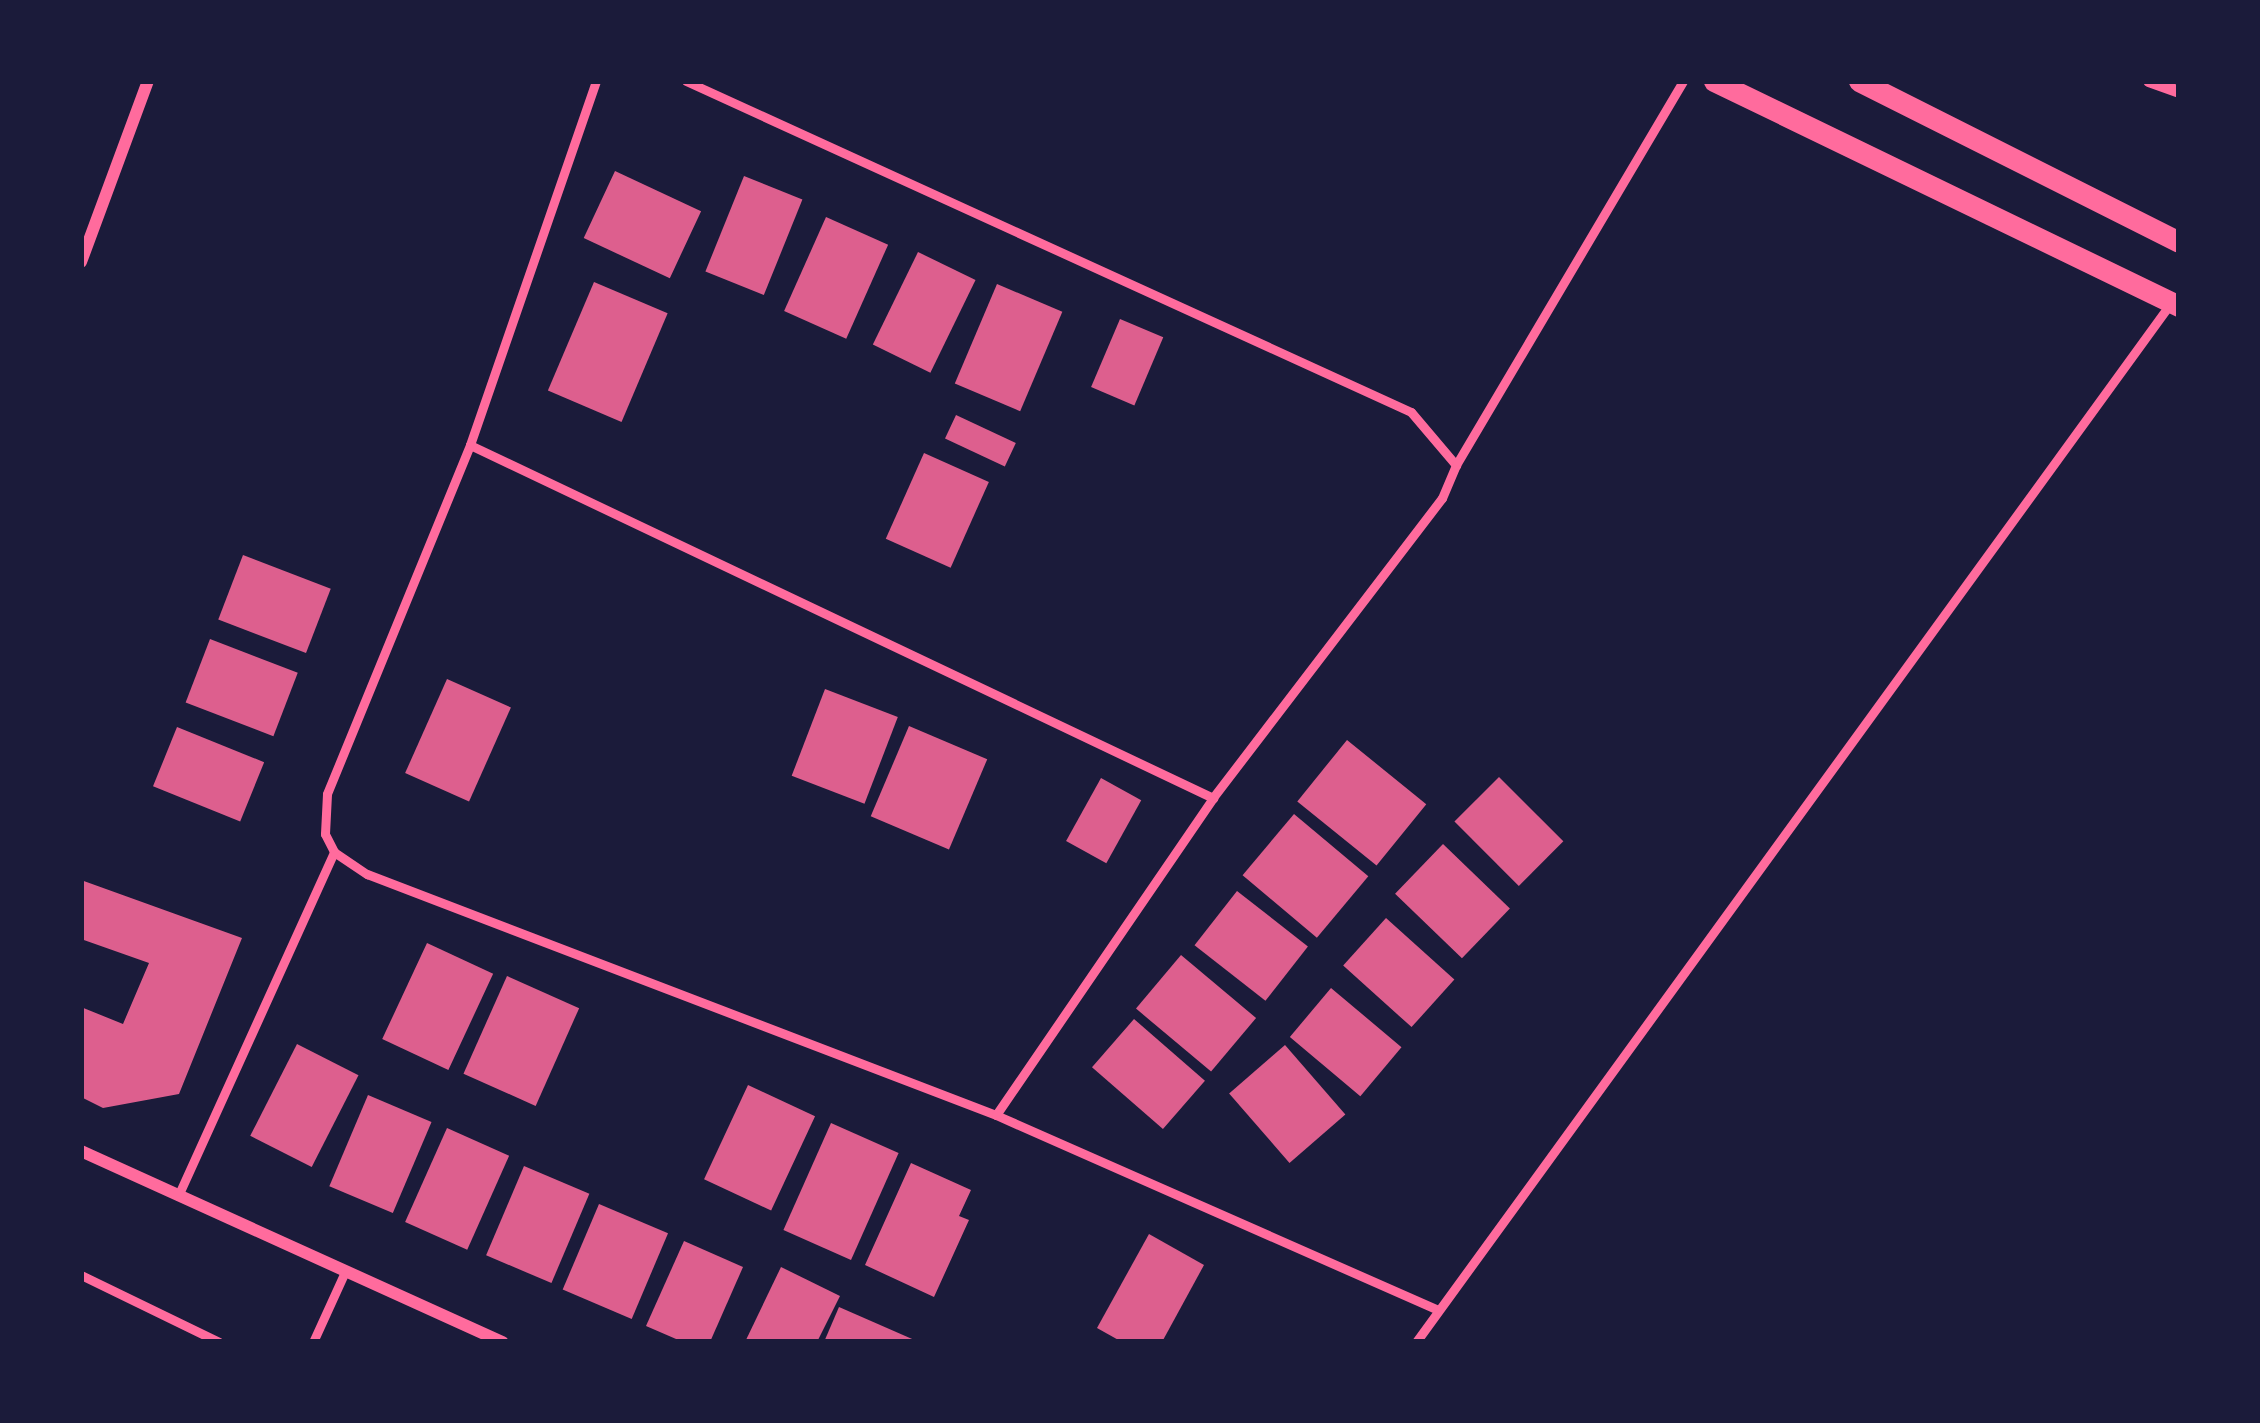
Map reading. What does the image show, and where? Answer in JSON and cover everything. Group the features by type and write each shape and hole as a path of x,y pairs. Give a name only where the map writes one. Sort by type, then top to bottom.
{"street":[{"path":"81,262 148,81"},
{"path":"1714,81 2175,305"},
{"path":"1859,81 2179,242"},
{"path":"2149,81 2179,92"},
{"path":"81,1151 344,1274 503,1342"}],"lane":[{"path":"596,81 470,445 327,794 325,834 334,852 367,874 996,1114 1438,1310"},
{"path":"686,81 1411,412 1456,464"},
{"path":"996,1114 1213,798 1442,498 1456,464 1683,81"},
{"path":"1416,1342 2175,305"},
{"path":"470,445 1213,798"},
{"path":"178,1196 334,852"},
{"path":"313,1342 344,1274"},
{"path":"81,1275 219,1342"}],"building":[{"path":"615,171 701,211 670,278 584,238"},
{"path":"744,176 802,200 764,295 705,271"},
{"path":"826,217 888,245 846,339 784,311"},
{"path":"918,252 976,280 930,373 873,345"},
{"path":"594,282 668,313 622,422 548,391"},
{"path":"997,284 1062,312 1020,411 955,383"},
{"path":"1120,319 1163,337 1134,405 1091,387"},
{"path":"956,415 1016,443 1005,466 945,439"},
{"path":"924,453 989,482 951,568 886,539"},
{"path":"243,555 331,589 306,653 218,619"},
{"path":"210,639 298,673 273,736 186,702"},
{"path":"447,679 511,707 469,802 405,773"},
{"path":"825,689 898,717 864,804 792,776"},
{"path":"909,726 987,759 949,849 871,816"},
{"path":"177,727 264,762 240,822 153,786"},
{"path":"1347,740 1426,804 1377,866 1297,801"},
{"path":"1499,777 1563,841 1519,886 1454,822"},
{"path":"1101,778 1141,800 1106,863 1066,841"},
{"path":"1294,814 1368,876 1317,938 1243,875"},
{"path":"1443,844 1510,909 1462,958 1395,894"},
{"path":"81,880 242,938 179,1094 103,1108 81,1097 81,1007 123,1024 149,963 81,939"},
{"path":"1237,891 1308,946 1265,1001 1195,945"},
{"path":"1386,918 1454,980 1412,1027 1343,966"},
{"path":"427,943 493,974 448,1070 382,1039"},
{"path":"1181,955 1256,1018 1211,1072 1136,1009"},
{"path":"507,976 579,1008 536,1106 463,1074"},
{"path":"1331,988 1401,1047 1360,1096 1290,1037"},
{"path":"1134,1019 1205,1081 1163,1129 1092,1067"},
{"path":"297,1044 358,1075 312,1167 250,1136"},
{"path":"1285,1045 1345,1114 1290,1163 1229,1094"},
{"path":"748,1085 815,1116 771,1211 704,1179"},
{"path":"368,1095 432,1122 393,1213 329,1186"},
{"path":"831,1123 899,1153 851,1260 783,1230"},
{"path":"447,1128 509,1156 467,1250 405,1222"},
{"path":"911,1163 971,1190 959,1216 969,1220 934,1297 865,1265"},
{"path":"524,1166 589,1194 551,1283 486,1255"},
{"path":"599,1204 668,1233 632,1319 563,1290"},
{"path":"1149,1234 1204,1265 1162,1342 1122,1342 1097,1328"},
{"path":"684,1241 743,1267 710,1342 683,1342 646,1326"},
{"path":"781,1267 840,1296 817,1342 745,1342"},
{"path":"839,1307 919,1342 824,1342"}]}
